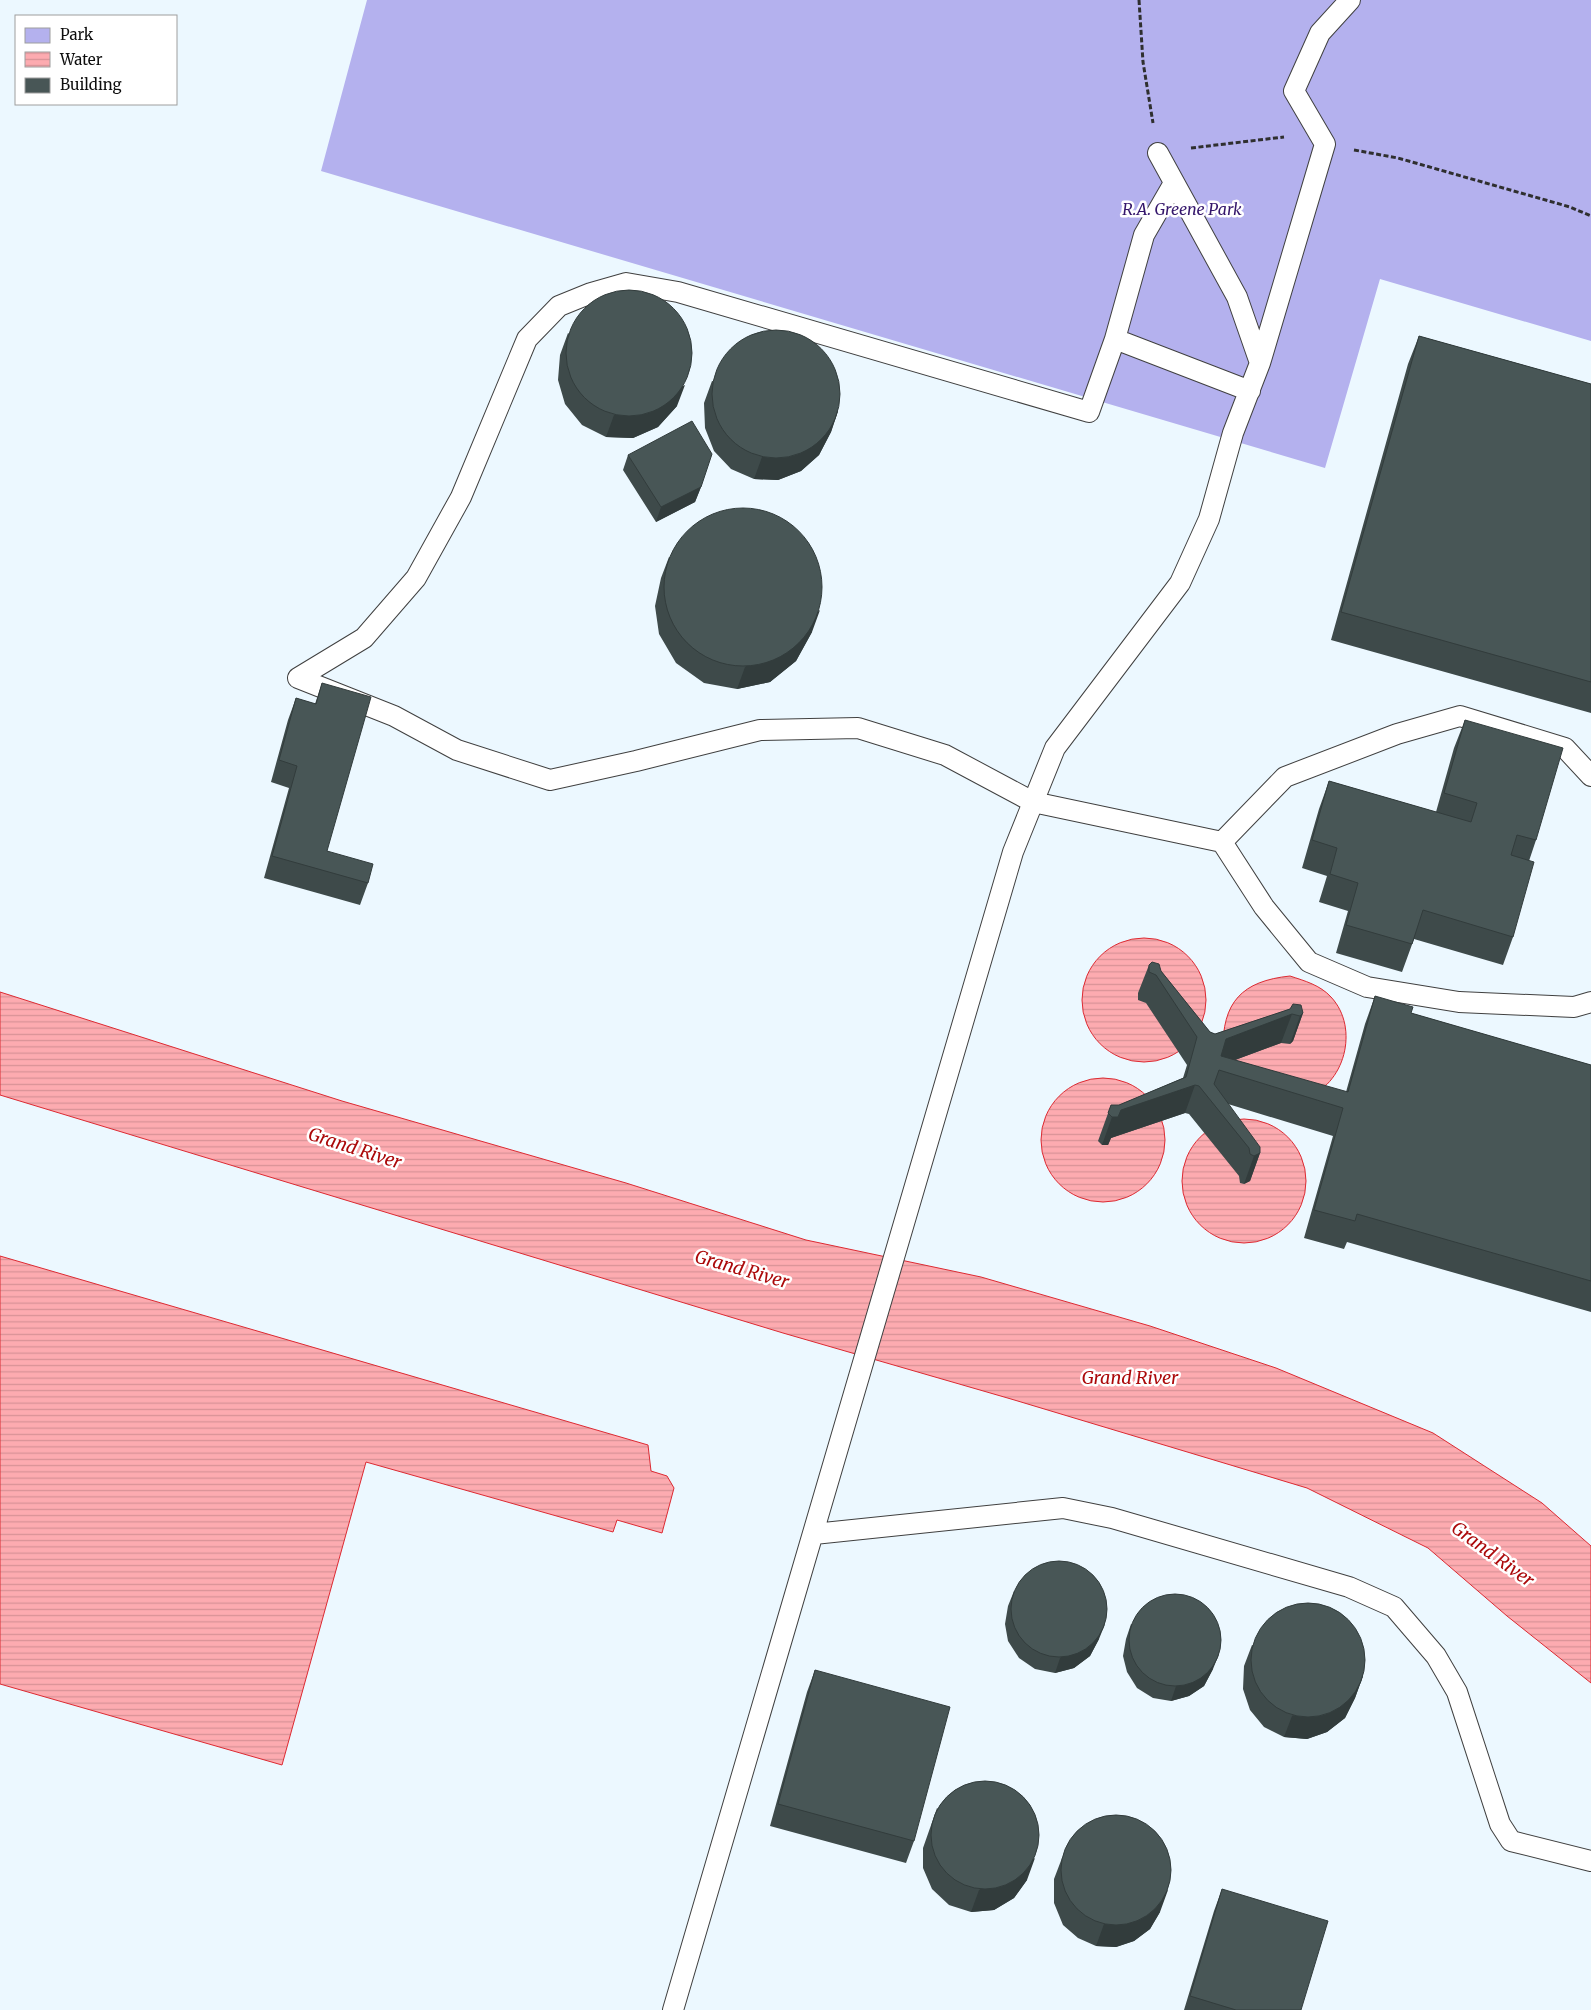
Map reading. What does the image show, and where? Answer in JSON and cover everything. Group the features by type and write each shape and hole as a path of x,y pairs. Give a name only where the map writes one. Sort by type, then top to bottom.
{"lane":[{"path":"674,2010 814,1534 860,1369 904,1227 1013,852 1055,748 1180,583 1209,519 1234,433 1260,363 1325,144 1294,91 1320,33 1350,0"},
{"path":"1158,154 1237,297 1260,363"},
{"path":"1174,184 1144,236 1115,339 1089,412 678,292 626,283 591,293 559,306 527,339 461,497 416,578 364,638 298,678 394,716 457,750 550,780 760,730 858,728 945,755 1033,802 1222,842 1264,907 1310,962 1367,986 1459,1002 1574,1007 1591,1002"},
{"path":"1115,339 1250,391"},
{"path":"1222,842 1285,777 1397,734 1460,716 1565,748 1591,776"},
{"path":"814,1534 1063,1508 1112,1518 1349,1587 1394,1608 1436,1656 1457,1692 1500,1824 1511,1841 1591,1861"}],"green space":[{"name":"R.A. Greene Park","path":"367,0 1591,0 1591,341 1380,279 1325,468 321,171"}],"water":[{"path":"1144,938 1168,943 1188,956 1201,976 1206,1000 1201,1024 1188,1044 1168,1057 1144,1062 1120,1057 1100,1044 1087,1024 1082,1000 1087,976 1100,956 1120,943"},
{"path":"1290,976 1317,986 1331,997 1340,1010 1345,1024 1346,1039 1344,1055 1330,1082 1304,1098 1277,1101 1223,1051 1224,1034 1226,1019 1231,1007 1247,989 1259,983"},
{"name":"Grand River","path":"0,992 342,1101 626,1183 806,1240 981,1277 1150,1326 1276,1368 1433,1433 1542,1503 1591,1546 1591,1683 1507,1616 1428,1548 1307,1488 783,1333 0,1095"},
{"path":"1103,1078 1127,1083 1147,1096 1160,1116 1165,1140 1160,1164 1147,1184 1127,1197 1103,1202 1079,1197 1059,1184 1046,1164 1041,1140 1046,1116 1059,1096 1079,1083"},
{"path":"1244,1119 1268,1123 1288,1137 1302,1157 1306,1181 1302,1205 1288,1225 1268,1239 1244,1243 1220,1239 1200,1225 1186,1205 1182,1181 1186,1157 1200,1137 1220,1123"},
{"path":"0,1256 648,1445 651,1471 667,1476 674,1488 662,1533 617,1520 613,1532 366,1462 282,1765 0,1684"}],"building":[{"path":"629,290 653,295 674,308 687,329 692,353 687,377 674,398 653,411 629,416 605,411 584,398 571,377 566,353 571,329 584,308 605,295"},
{"path":"776,330 800,335 812,341 821,349 829,358 835,370 840,394 835,418 829,430 821,439 812,447 800,453 776,458 752,453 740,447 731,439 723,430 717,418 712,394 717,370 723,358 731,349 740,341 752,335"},
{"path":"1419,336 1591,384 1591,682 1341,612"},
{"path":"692,421 712,454 701,487 661,507 628,455"},
{"path":"751,508 766,511 780,517 799,531 809,543 819,564 822,587 819,610 809,631 799,643 787,653 766,663 751,666 735,666 720,663 699,653 677,631 665,602 664,579 667,564 677,543 699,521 728,509"},
{"path":"322,683 371,697 327,851 373,864 368,883 272,856 297,766 279,760 296,698 316,704"},
{"path":"1465,720 1563,748 1536,840 1517,835 1511,855 1534,862 1513,937 1423,910 1412,944 1346,925 1358,883 1330,874 1337,848 1312,840 1329,781 1471,822 1477,803 1444,793"},
{"path":"1152,962 1159,964 1161,971 1210,1032 1215,1034 1290,1009 1293,1004 1301,1005 1303,1013 1300,1016 1292,1014 1226,1039 1221,1056 1348,1092 1375,996 1413,1007 1411,1013 1591,1065 1591,1281 1357,1214 1355,1221 1314,1210 1343,1108 1219,1070 1214,1084 1260,1147 1260,1153 1254,1156 1250,1154 1249,1148 1199,1086 1195,1085 1121,1110 1118,1117 1112,1117 1108,1113 1111,1105 1119,1105 1186,1077 1197,1037 1156,975 1149,972 1149,965"},
{"path":"1059,1561 1077,1565 1093,1575 1103,1591 1107,1609 1103,1627 1093,1643 1077,1653 1059,1657 1041,1653 1025,1643 1015,1627 1011,1609 1015,1591 1025,1575 1041,1565"},
{"path":"1175,1594 1192,1598 1207,1608 1217,1623 1221,1640 1217,1657 1207,1672 1192,1682 1175,1686 1158,1682 1143,1672 1133,1657 1129,1640 1133,1623 1143,1608 1158,1598"},
{"path":"1308,1603 1330,1607 1340,1612 1356,1628 1361,1638 1365,1660 1361,1682 1356,1692 1340,1708 1330,1713 1308,1717 1286,1713 1276,1708 1260,1692 1255,1682 1251,1660 1255,1638 1260,1628 1276,1612 1286,1607"},
{"path":"815,1670 950,1707 914,1841 778,1804"},
{"path":"985,1781 1006,1785 1023,1797 1035,1814 1039,1835 1035,1856 1023,1873 1006,1885 985,1889 964,1885 947,1873 935,1856 931,1835 935,1814 947,1797 964,1785"},
{"path":"1116,1815 1137,1819 1155,1831 1167,1849 1171,1870 1167,1891 1155,1909 1137,1921 1116,1925 1095,1921 1077,1909 1065,1891 1061,1870 1065,1849 1077,1831 1095,1819"},
{"path":"1222,1889 1328,1921 1301,2010 1236,2010 1190,1996"}]}
